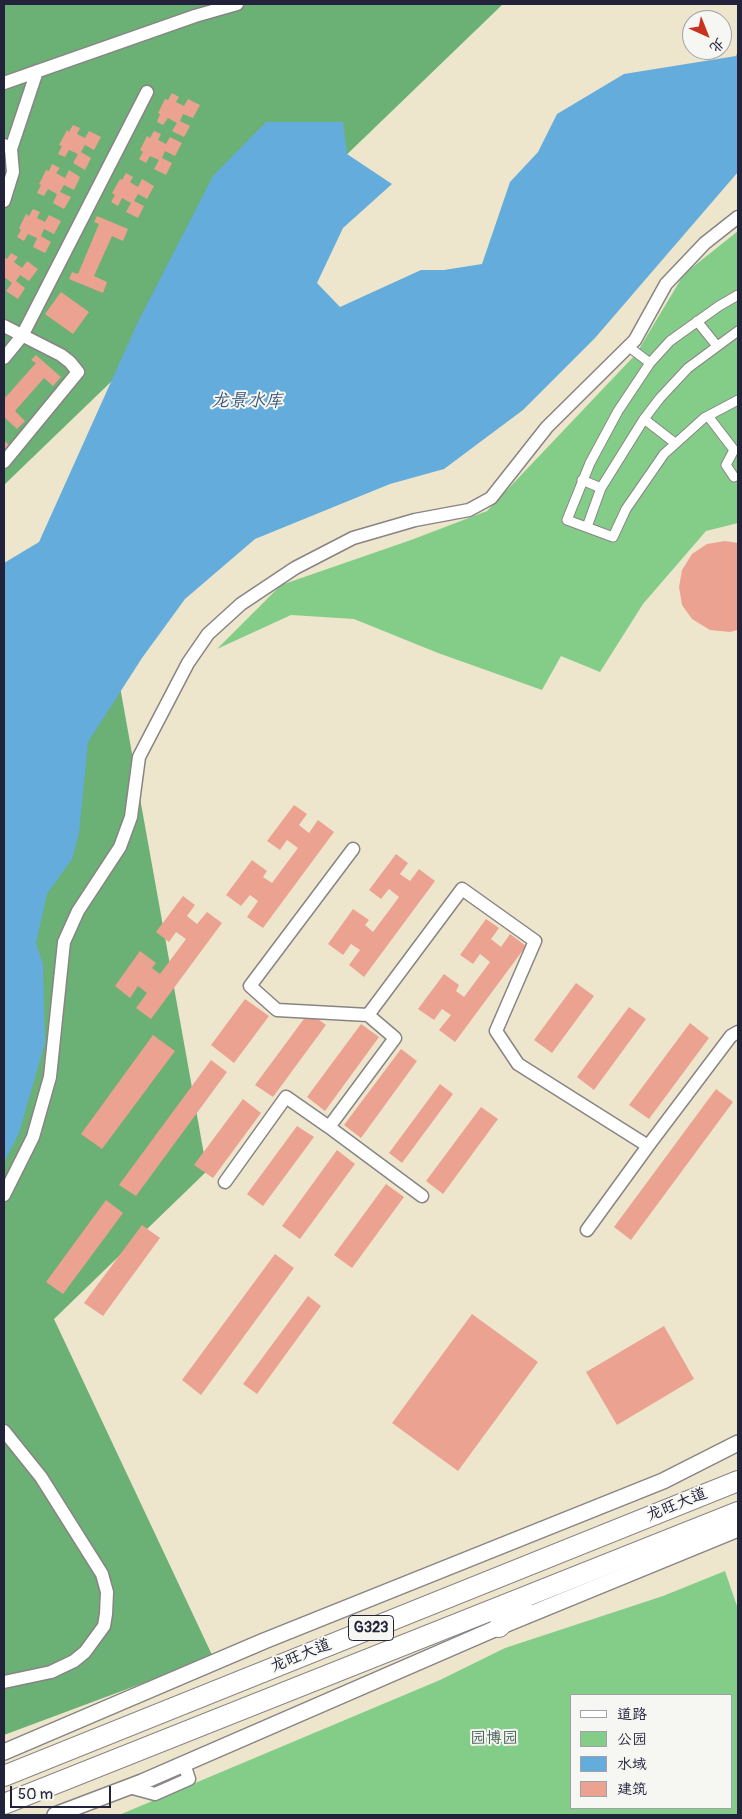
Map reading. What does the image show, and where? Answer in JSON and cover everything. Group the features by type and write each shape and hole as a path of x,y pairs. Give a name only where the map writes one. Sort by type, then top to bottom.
{"highway":[{"name":"龙旺大道","path":"4,1776 738,1481"},
{"name":"龙旺大道","path":"4,1810 13,1800 738,1512"},
{"path":"499,1628 526,1596"}],"street":[{"path":"4,83 195,16 237,4"},
{"path":"4,200 13,172 8,147 37,71"},
{"path":"4,358 22,336 148,92"},
{"path":"4,1195 33,1137 50,1077 64,942 78,912 120,847 131,817 139,757 188,663 208,634 241,604 295,568 353,538 414,520 469,510 491,498 547,427 636,340 666,284 705,243 738,217"},
{"path":"738,295 719,306 670,341 650,363 618,411 582,480 567,520 613,537 631,502 664,454 708,416 738,400"},
{"path":"697,321 717,346"},
{"path":"4,326 61,355 78,372 4,462"},
{"path":"587,527 601,488 644,419 688,368 738,331"},
{"path":"629,347 650,363"},
{"path":"708,416 734,450 726,464 734,477"},
{"path":"644,419 675,443"},
{"path":"582,480 601,488"},
{"path":"329,1127 396,1038 368,1014 277,1010 250,986 353,850"},
{"path":"368,1014 462,889 536,941 496,1031 518,1064 648,1146"},
{"path":"586,1230 731,1036 738,1032"},
{"path":"225,1182 286,1098 329,1127 422,1196"},
{"path":"4,1430 41,1477 102,1574 107,1592 104,1626 85,1652 51,1672 4,1682"},
{"path":"4,1752 264,1641 663,1481 738,1443"},
{"path":"55,1815 184,1764 499,1628 738,1529"}],"green space":[{"path":"4,4 503,4 4,485"},
{"path":"738,231 738,523 706,531 643,604 600,672 561,656 542,690 438,653 354,619 291,615 217,649 281,585 411,540 487,511 636,354 684,274"},
{"path":"117,670 207,1171 54,1319 213,1657 4,1735 4,735"},
{"name":"园博园","path":"725,1571 738,1609 738,1815 119,1815 440,1680 505,1648 663,1596"}],"water":[{"name":"龙景水库","path":"738,51 738,172 595,338 523,410 444,469 390,484 255,539 185,599 142,658 88,742 79,833 72,859 47,894 36,943 43,964 45,1043 19,1133 4,1163 4,563 39,542 137,324 213,176 266,122 343,122 347,154 392,184 343,228 317,283 340,307 421,270 444,270 482,264 510,182 538,152 557,114 624,74 711,60 732,60 732,57 736,56"}],"building":[{"path":"172,93 179,97 176,102 184,106 188,99 200,105 193,118 183,114 180,121 190,126 184,137 172,131 177,123 168,118 163,125 157,122 160,114 158,113 165,99 168,100"},
{"path":"73,125 80,128 77,134 85,138 89,131 101,137 94,150 85,145 81,152 91,158 85,170 73,163 78,154 69,150 65,157 58,154 62,146 59,145 67,130 69,132"},
{"path":"154,131 161,134 158,140 166,144 170,137 182,143 175,156 165,151 162,158 172,163 166,175 154,169 159,160 150,156 146,163 139,159 143,152 140,150 147,136 150,138"},
{"path":"52,164 60,168 56,173 65,178 69,170 80,177 74,190 64,185 60,192 71,197 64,209 53,203 57,194 48,189 44,196 37,193 46,170 49,171"},
{"path":"126,173 133,177 130,182 138,187 142,179 154,186 147,199 138,194 134,201 144,206 138,218 126,212 131,203 122,198 118,206 111,202 115,195 112,193"},
{"path":"33,209 40,212 37,218 45,222 49,215 61,221 54,234 44,229 41,236 51,242 45,253 33,247 37,238 28,234 24,241 17,237 26,214 29,216"},
{"path":"97,216 128,229 123,241 112,236 94,276 107,282 103,293 69,279 72,272 78,274 99,224 94,222"},
{"path":"11,253 18,257 14,262 22,268 27,261 38,269 29,281 20,275 16,281 25,288 18,299 6,291 12,283 4,277 4,257 7,259"},
{"path":"61,292 89,312 73,334 45,314"},
{"path":"36,355 61,377 53,386 44,378 15,411 25,421 17,429 4,417 4,399 36,363 31,360"},
{"path":"4,440 9,445 4,450"},
{"path":"725,541 738,543 738,630 730,632 710,630 692,619 682,605 679,587 682,570 692,554 707,544"},
{"path":"294,805 307,814 299,825 309,833 318,820 334,832 263,928 247,917 258,901 250,895 241,906 226,895 252,860 267,871 263,877 272,883 298,848 287,840 280,850 267,841"},
{"path":"396,854 408,863 400,874 410,881 419,869 435,881 364,977 349,965 360,950 351,944 343,955 328,944 353,909 369,920 365,925 373,932 399,897 389,889 381,899 369,890"},
{"path":"183,896 195,905 187,916 197,924 207,912 222,923 151,1019 136,1008 147,993 138,986 130,998 115,986 140,951 156,963 152,968 160,974 186,939 176,932 169,942 156,932"},
{"path":"486,919 499,928 491,939 501,947 510,934 526,946 455,1042 439,1030 451,1015 442,1009 434,1020 418,1009 444,974 459,985 456,991 464,997 490,962 480,954 473,964 460,955"},
{"path":"576,983 594,996 552,1053 534,1040"},
{"path":"245,999 269,1016 234,1063 211,1045"},
{"path":"629,1007 646,1019 594,1090 577,1077"},
{"path":"309,1012 326,1025 273,1097 255,1085"},
{"path":"690,1023 709,1038 649,1119 629,1105"},
{"path":"361,1024 379,1037 325,1111 307,1097"},
{"path":"153,1035 175,1051 102,1149 81,1134"},
{"path":"401,1049 417,1061 361,1138 344,1125"},
{"path":"211,1060 227,1072 136,1196 119,1185"},
{"path":"440,1084 453,1094 402,1163 389,1153"},
{"path":"716,1089 733,1102 631,1240 614,1227"},
{"path":"243,1099 261,1113 213,1178 194,1165"},
{"path":"481,1107 498,1119 443,1194 426,1181"},
{"path":"297,1126 314,1137 263,1206 247,1194"},
{"path":"337,1150 355,1164 300,1239 282,1226"},
{"path":"386,1184 404,1197 352,1268 334,1255"},
{"path":"106,1200 123,1213 63,1294 46,1282"},
{"path":"142,1225 160,1238 103,1316 84,1303"},
{"path":"275,1254 294,1268 201,1395 182,1380"},
{"path":"308,1296 321,1306 257,1394 243,1384"},
{"path":"472,1314 538,1362 458,1471 392,1423"},
{"path":"664,1326 694,1379 617,1425 586,1372"}]}
